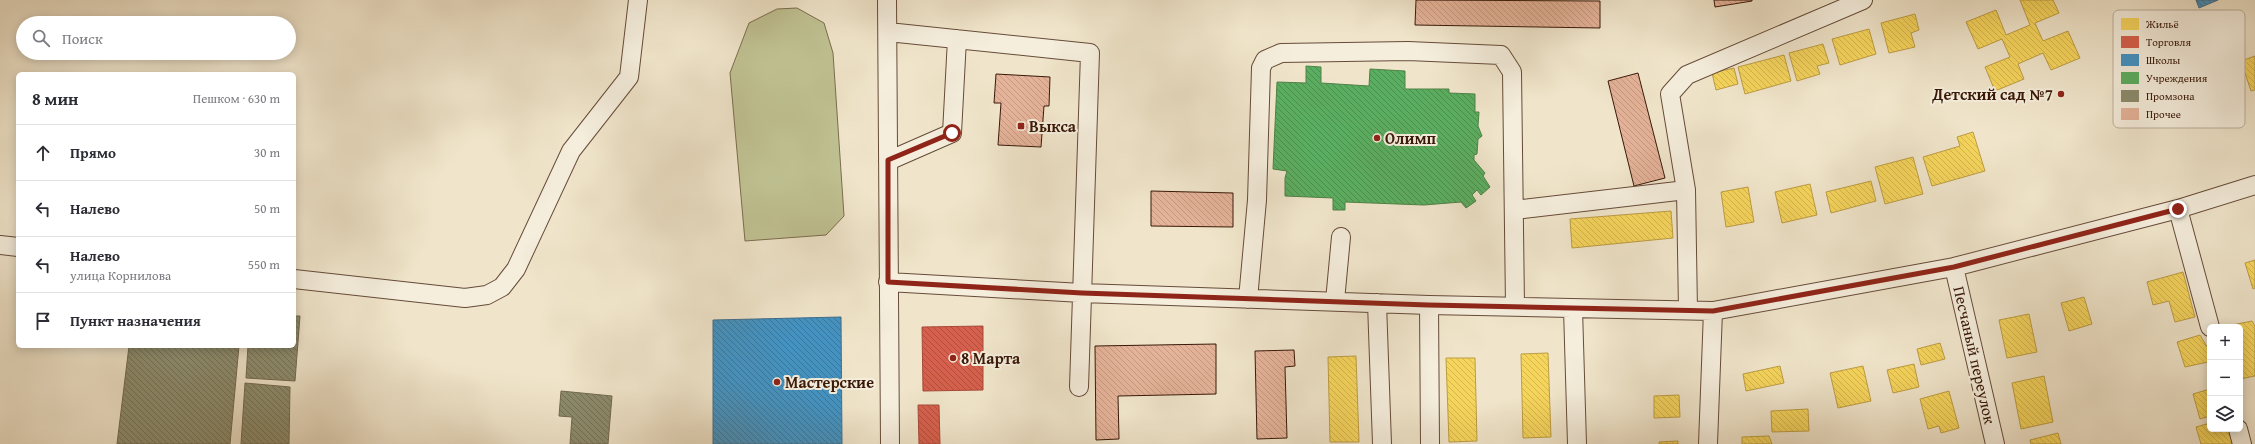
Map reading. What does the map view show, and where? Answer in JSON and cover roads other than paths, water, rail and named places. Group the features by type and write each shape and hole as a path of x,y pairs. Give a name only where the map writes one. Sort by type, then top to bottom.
{"street":[{"path":"296,279 466,298 487,295 502,287 516,269 571,150 629,78 638,0"},
{"path":"887,0 890,444"},
{"path":"1688,310 1686,190 1670,94 1687,75 1863,0"},
{"path":"888,32 1090,53 1079,387"},
{"path":"888,160 952,133 957,39"},
{"path":"1248,299 1257,200 1261,68 1265,60 1277,54 1408,51 1501,55 1512,72 1515,306"},
{"path":"888,282 1082,293 1248,299 1428,305 1515,306 1573,309 1713,311 1954,267 2178,209 2255,185"},
{"path":"1514,210 1686,190"},
{"path":"2178,209 2209,324"},
{"path":"1335,301 1341,237"},
{"path":"0,245 16,248"},
{"name":"Песчаный переулок","path":"1954,267 1995,444"},
{"path":"1377,303 1382,444"},
{"path":"1428,305 1430,444"},
{"path":"1573,309 1576,444"},
{"path":"1708,444 1713,311"},
{"path":"2239,432 2242,444"}],"place":[{"name":"Детский сад №7","path":"2061,94"},
{"name":"Выкса","path":"1021,126"},
{"name":"Олимп","path":"1377,138"},
{"name":"8 Марта","path":"953,358"},
{"name":"Мастерские","path":"777,382"}]}
